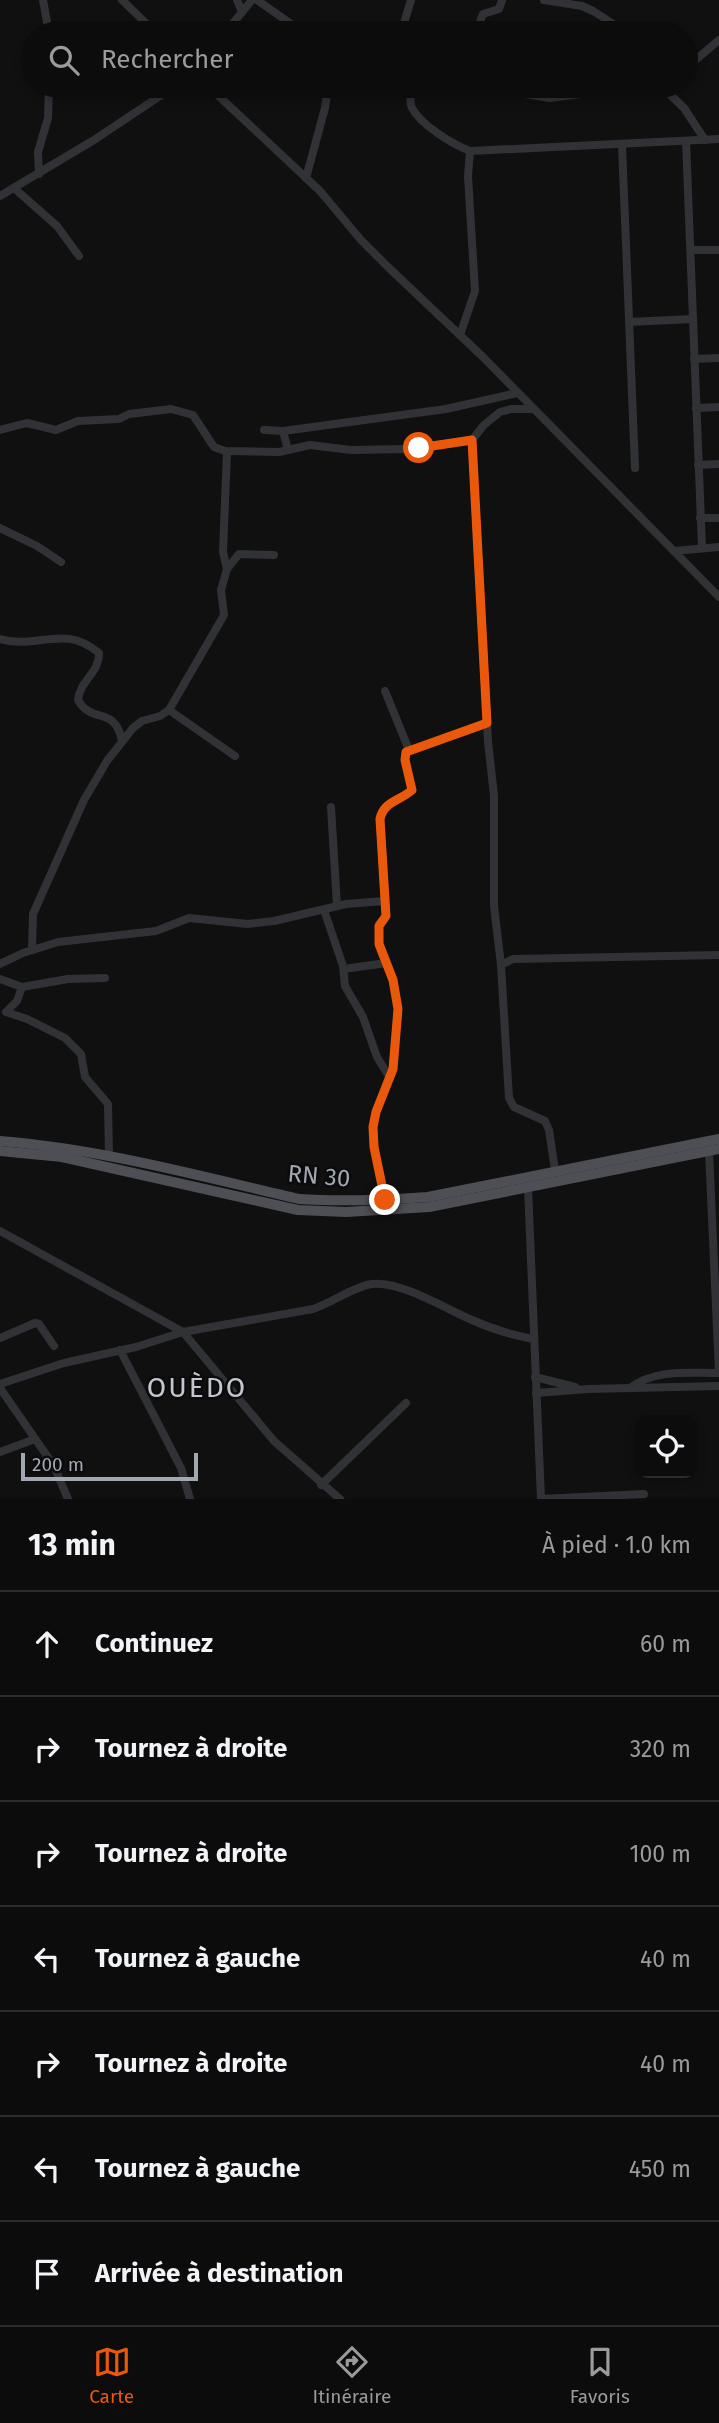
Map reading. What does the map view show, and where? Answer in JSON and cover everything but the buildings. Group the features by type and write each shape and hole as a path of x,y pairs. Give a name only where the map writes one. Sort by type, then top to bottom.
{"main road":[{"name":"RN 30","path":"0,1141 109,1155 299,1199 385,1200 428,1197 719,1139"},
{"name":"RN 30","path":"0,1151 62,1157 243,1199 298,1210 326,1212 429,1207 714,1150"}],"street":[{"path":"43,0 47,21"},
{"path":"122,0 144,21"},
{"path":"237,0 242,12"},
{"path":"235,21 255,0 286,21"},
{"path":"405,21 411,0"},
{"path":"480,21 483,13 499,9 502,0"},
{"path":"544,0 582,6 609,21"},
{"path":"698,58 719,40"},
{"path":"39,174 38,152 45,134 49,98"},
{"path":"0,196 94,140 157,98"},
{"path":"221,98 306,178 361,240 460,335 719,597"},
{"path":"306,178 326,98"},
{"path":"410,98 416,113 443,138 470,151 719,139"},
{"path":"674,98 684,108 705,140"},
{"path":"687,141 702,547"},
{"path":"622,145 635,468"},
{"path":"460,335 475,291 468,176 470,151"},
{"path":"14,188 57,226 79,256"},
{"path":"691,250 719,250"},
{"path":"629,322 693,319"},
{"path":"694,359 719,358"},
{"path":"264,430 283,431 490,401 517,393"},
{"path":"490,401 510,409 533,409"},
{"path":"696,408 719,407"},
{"path":"510,409 493,416 472,440 487,723 494,795 494,906 501,965 509,1098 514,1107 545,1121 549,1130 555,1170"},
{"path":"0,430 27,423 56,430 78,421 119,419 129,414 179,410 197,418 214,447 227,452 288,450 310,445 351,450 409,449 472,440"},
{"path":"283,431 288,450"},
{"path":"227,452 223,552 227,569"},
{"path":"698,465 719,464"},
{"path":"700,519 719,518"},
{"path":"0,528 37,546 61,562"},
{"path":"674,551 719,547"},
{"path":"32,949 32,924 39,897 84,800 107,761 137,724 169,710 221,622 224,608 221,590 227,569 239,554 274,555"},
{"path":"0,639 29,642 68,638 91,646 99,653 100,658 79,693 78,700 84,709 113,721 120,731 122,741"},
{"path":"385,691 409,750"},
{"path":"169,710 236,756"},
{"path":"385,1200 374,1147 373,1127 390,1078 398,1009 393,980 379,941 379,924 386,916 380,819 385,806 412,790 405,760 409,750 487,723"},
{"path":"331,807 337,906"},
{"path":"0,964 32,949 73,939 156,931 189,918 248,924 337,906 384,901"},
{"path":"324,910 344,969 346,990 363,1017 377,1057 390,1078"},
{"path":"501,965 513,959 719,955"},
{"path":"344,969 386,963"},
{"path":"0,979 22,987 68,979 105,978"},
{"path":"22,987 17,1001 6,1012 65,1038 81,1055 85,1077 108,1104 109,1155"},
{"path":"630,1389 655,1375 719,1373 714,1150"},
{"path":"528,1188 541,1499 644,1494"},
{"path":"0,1231 183,1332 274,1441 340,1499"},
{"path":"77,1499 64,1486 0,1386 64,1363 183,1332 313,1309 377,1283 399,1288 506,1334 533,1339"},
{"path":"0,1338 35,1323 54,1346"},
{"path":"120,1350 181,1468 190,1499"},
{"path":"535,1377 556,1384 588,1389"},
{"path":"536,1393 719,1386"},
{"path":"321,1485 406,1403"},
{"path":"0,1452 35,1439"},
{"path":"64,1486 68,1499"}],"district":[{"name":"OUÈDO","path":"197,1387"}],"route":[{"path":"385,1200 374,1147 373,1127 393,1069 398,1009 393,980 379,944 379,926 386,916 380,819 385,806 412,790 405,760 406,752 487,723 472,440 419,448"}]}
